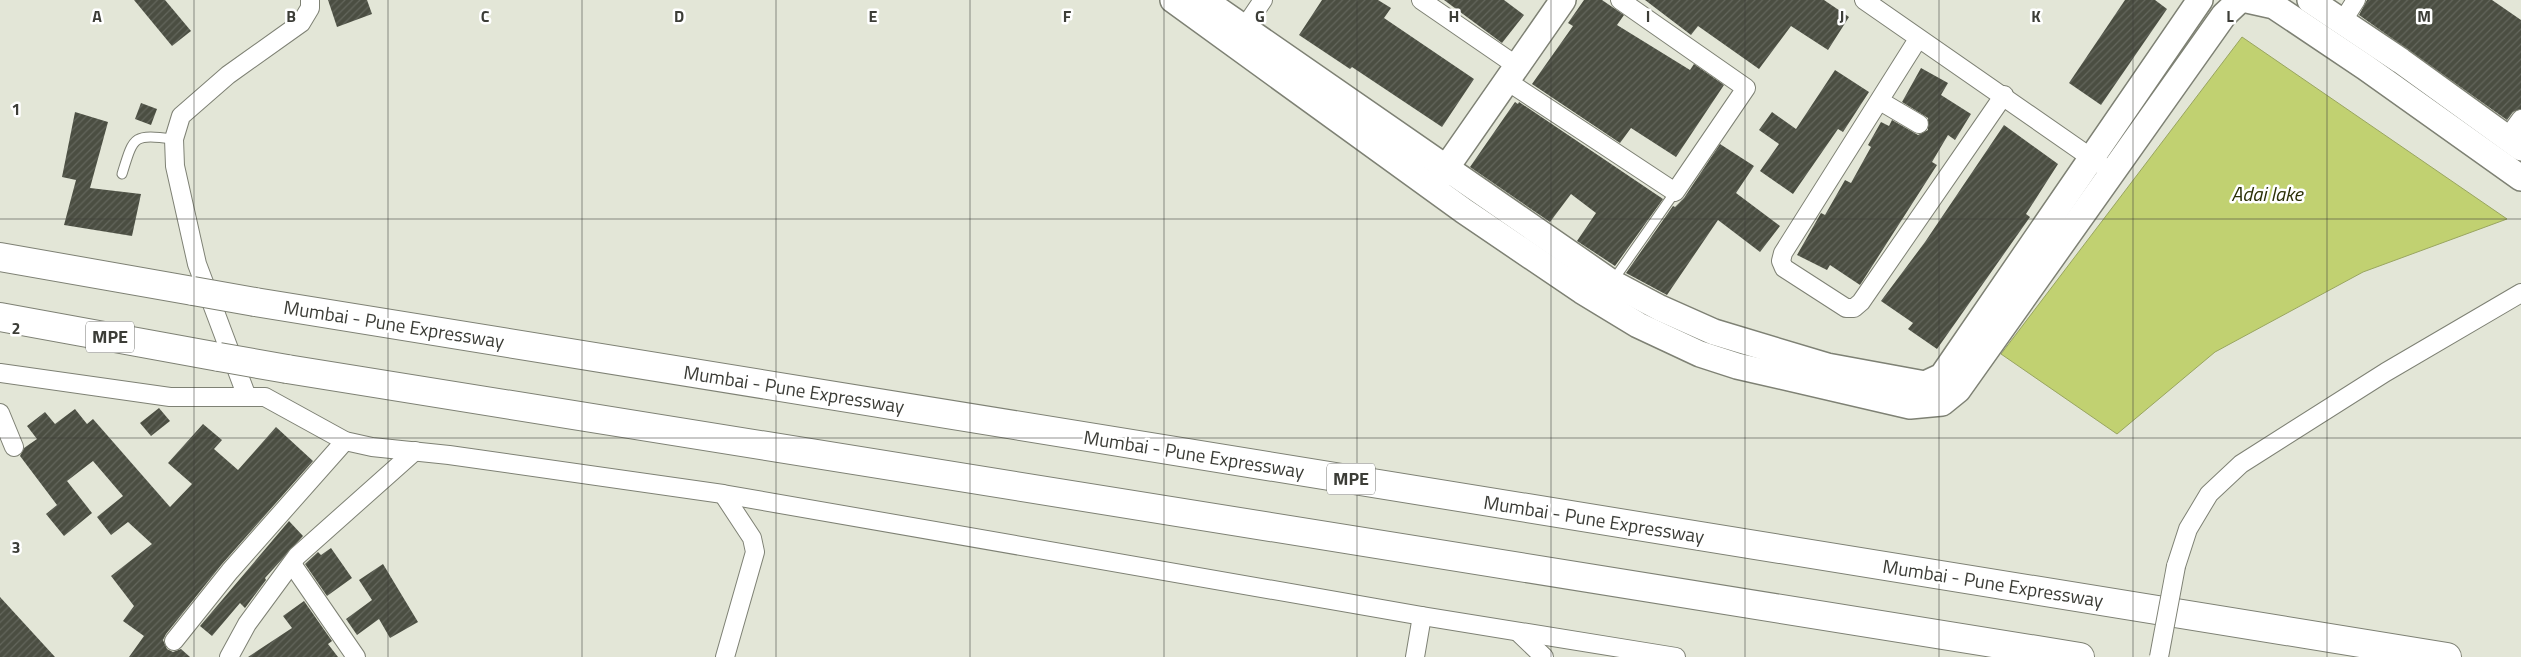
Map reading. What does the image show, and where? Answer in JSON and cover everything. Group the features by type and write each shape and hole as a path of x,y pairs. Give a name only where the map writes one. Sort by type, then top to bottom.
{"highway":[{"name":"Mumbai - Pune Expressway","path":"0,257 254,302 2447,657"},
{"name":"MPE","path":"0,317 287,369 2080,657"}],"main road":[{"path":"1173,0 1432,188 1582,291 1638,324 1700,354 1737,366 1910,406 1942,403 1958,390 2102,165 2200,0"},
{"path":"1204,0 1611,282 1714,332 1827,366 1925,384 1942,376 2102,165 2224,14 2240,0"},
{"path":"1432,188 1563,0"},
{"path":"2247,0 2274,6 2365,67 2521,178"},
{"path":"2310,0 2516,135"}],"street":[{"path":"247,397 197,264 175,166 174,139 182,116 228,76 301,23 310,8 310,0"},
{"path":"1244,28 1262,0"},
{"path":"1421,0 1512,73 1675,192 1746,88 1620,0"},
{"path":"1864,0 1918,40 2004,95 2102,165"},
{"path":"2342,22 2356,0"},
{"path":"1918,40 1783,253 1782,261 1784,268 1846,308 1854,308 1861,302 2004,95"},
{"path":"1934,62 1951,73 1957,65"},
{"path":"1880,101 1919,124"},
{"path":"2160,657 2176,566 2188,529 2209,494 2241,464 2386,372 2521,293"},
{"path":"0,372 170,397 265,397 345,441 372,447 415,451 723,494 1422,616 1676,657"},
{"path":"0,413 14,447"},
{"path":"174,641 230,571 345,441"},
{"path":"229,657 247,624 297,556 415,451"},
{"path":"723,494 752,538 755,552 725,657"},
{"path":"292,564 356,657"},
{"path":"1415,657 1422,616"},
{"path":"1518,632 1544,657"}],"lane":[{"path":"122,174 130,145 137,138 147,136 174,139"},
{"path":"1611,282 1675,192"}],"water":[{"name":"Adai lake","path":"2242,37 2507,219 2363,272 2215,352 2117,434 2001,354"}],"building":[{"path":"134,0 165,0 191,31 172,46"},
{"path":"328,0 367,0 372,14 337,27"},
{"path":"1322,0 1378,0 1391,8 1384,18 1474,79 1442,127 1352,67 1350,69 1299,35"},
{"path":"1444,0 1504,0 1524,15 1502,43"},
{"path":"1584,0 1602,0 1624,15 1617,25 1690,70 1694,64 1724,85 1676,157 1631,128 1620,143 1532,84 1573,26 1568,23"},
{"path":"1645,0 1824,0 1849,17 1828,50 1791,26 1759,69 1698,26 1691,35"},
{"path":"2125,0 2155,0 2167,9 2101,105 2069,83"},
{"path":"2367,0 2492,0 2521,20 2521,109 2513,112 2507,120 2359,15"},
{"path":"1921,68 1948,83 1941,95 1971,114 1955,140 1948,135 1932,162 1937,165 1860,285 1830,265 1827,270 1797,255 1821,213 1825,215 1845,180 1851,183 1871,147 1868,145 1881,122 1889,126 1892,120 1918,135 1928,130 1928,118 1902,102"},
{"path":"1835,70 1869,92 1843,132 1838,129 1793,194 1760,171 1779,144 1759,130 1772,112 1796,129"},
{"path":"1515,102 1518,104 1519,102 1663,199 1615,266 1577,241 1596,213 1571,194 1550,222 1470,167"},
{"path":"141,103 157,109 151,125 135,119"},
{"path":"75,112 108,122 90,188 141,194 132,236 64,225 76,180 62,177"},
{"path":"2004,125 2058,164 2026,214 2030,217 1937,349 1908,329 1913,323 1881,301 1925,242"},
{"path":"1720,144 1754,166 1736,193 1780,226 1760,252 1718,220 1667,295 1626,273 1673,206 1675,207 1684,198"},
{"path":"159,408 170,421 151,436 140,423"},
{"path":"75,409 87,424 93,419 170,507 192,484 168,463 203,424 222,440 214,449 238,470 276,427 313,461 222,564 166,634 163,640 167,649 173,652 181,649 190,657 129,657 144,636 123,621 134,606 111,576 152,544 128,522 111,535 97,517 123,496 93,461 67,481 92,513 64,536 46,514 57,505 20,456 24,448 37,439 27,426 45,412 55,424"},
{"path":"289,521 303,536 265,578 266,580 245,608 240,603 212,636 200,626"},
{"path":"331,548 352,578 327,596 305,564 318,552 321,555"},
{"path":"383,564 418,622 390,638 379,619 357,635 346,619 372,600 359,580"},
{"path":"0,597 55,657 0,657"},
{"path":"304,601 332,641 328,644 338,657 248,657 292,628 283,616"}]}
